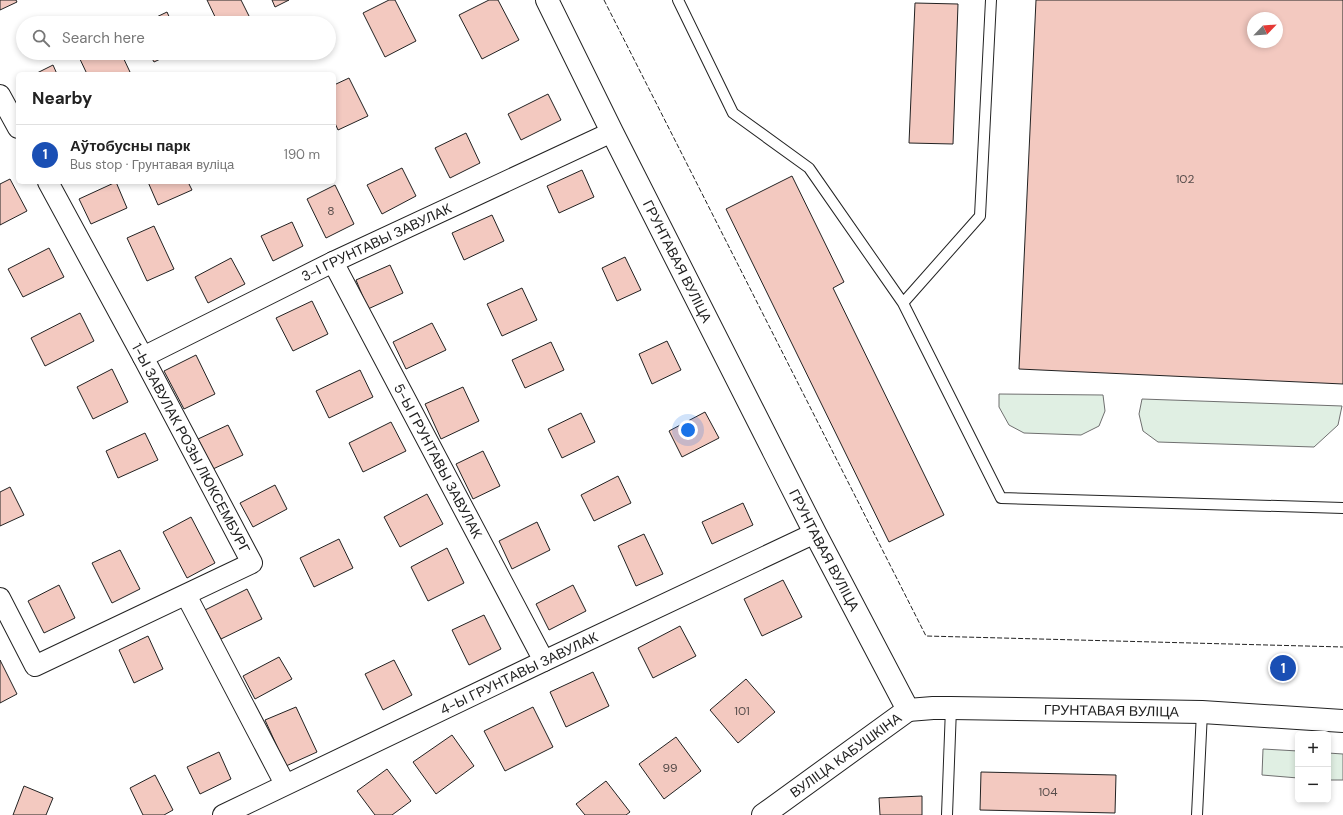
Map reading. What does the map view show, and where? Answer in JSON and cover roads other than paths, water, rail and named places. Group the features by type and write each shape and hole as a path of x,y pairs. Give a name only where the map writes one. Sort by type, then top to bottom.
{"main road":[{"name":"ГРУНТАВАЯ ВУЛІЦА","path":"547,0 612,132 815,533 908,710 951,708 1202,712 1343,721"},
{"name":"ВУЛІЦА КАБУШКІНА","path":"763,815 908,710"}],"street":[{"path":"0,95 16,124"},
{"name":"3-І ГРУНТАВЫ ЗАВУЛАК","path":"143,357 332,262 612,132"},
{"name":"1-Ы ЗАВУЛАК РОЗЫ ЛЮКСЕМБУРГ","path":"0,598 35,666 252,563 49,184"},
{"name":"5-Ы ГРУНТАВЫ ЗАВУЛАК","path":"332,262 544,661"},
{"name":"4-Ы ГРУНТАВЫ ЗАВУЛАК","path":"224,815 285,784 815,533"},
{"path":"186,595 285,784"}],"lane":[{"path":"678,0 733,113 809,168 903,303 1001,498 1343,508"},
{"path":"903,303 980,216 991,0"},
{"path":"947,815 951,708"},
{"path":"1197,815 1202,712"}],"place":[{"name":"Аўтобусны парк","path":"1283,668"}]}
